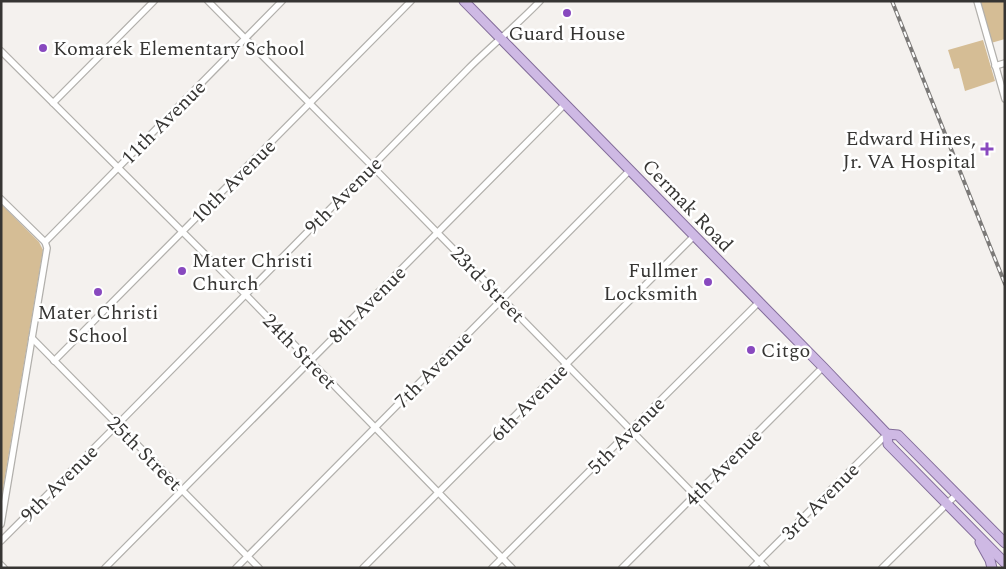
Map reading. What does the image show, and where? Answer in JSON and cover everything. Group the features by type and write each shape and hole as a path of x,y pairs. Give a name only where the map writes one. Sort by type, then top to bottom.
{"main road":[{"name":"Cermak Road","path":"464,1 824,367 887,434 898,436 1005,543"},
{"name":"Cermak Road","path":"887,434 888,444 1004,565"},
{"path":"989,527 1005,536"},
{"path":"975,533 990,560 992,568"}],"street":[{"path":"53,103 154,1"},
{"name":"23rd Street","path":"208,1 766,568"},
{"name":"11th Avenue","path":"45,242 282,1"},
{"name":"10th Avenue","path":"54,361 411,1"},
{"name":"9th Avenue","path":"1,541 468,69 540,1"},
{"path":"977,1 1005,99"},
{"name":"24th Street","path":"1,51 245,294 512,568"},
{"path":"995,66 1005,63"},
{"name":"8th Avenue","path":"105,568 565,104"},
{"name":"7th Avenue","path":"236,568 630,170"},
{"path":"1,199 45,242 47,248 1,524"},
{"name":"6th Avenue","path":"363,568 694,236"},
{"name":"5th Avenue","path":"492,568 759,302"},
{"name":"25th Street","path":"32,338 258,568"},
{"name":"4th Avenue","path":"622,568 824,367"},
{"name":"3rd Avenue","path":"752,568 887,434"},
{"path":"882,568 957,494"},
{"path":"1,565 4,568"}],"shaded area":[{"path":"979,1 1005,1 1005,39 991,43"},
{"path":"983,40 995,81 965,91 959,68 954,69 948,50"},
{"path":"1,204 39,242 43,250 1,501"}],"railway":[{"path":"892,1 1005,284"}],"place":[{"name":"Guard House","path":"567,13"},
{"name":"Komarek Elementary School","path":"43,48"},
{"name":"Edward Hines, Jr. VA Hospital","path":"987,149"},
{"name":"Mater Christi Church","path":"182,271"},
{"name":"Fullmer Locksmith","path":"708,282"},
{"name":"Mater Christi School","path":"98,292"},
{"name":"Citgo","path":"751,350"}]}
